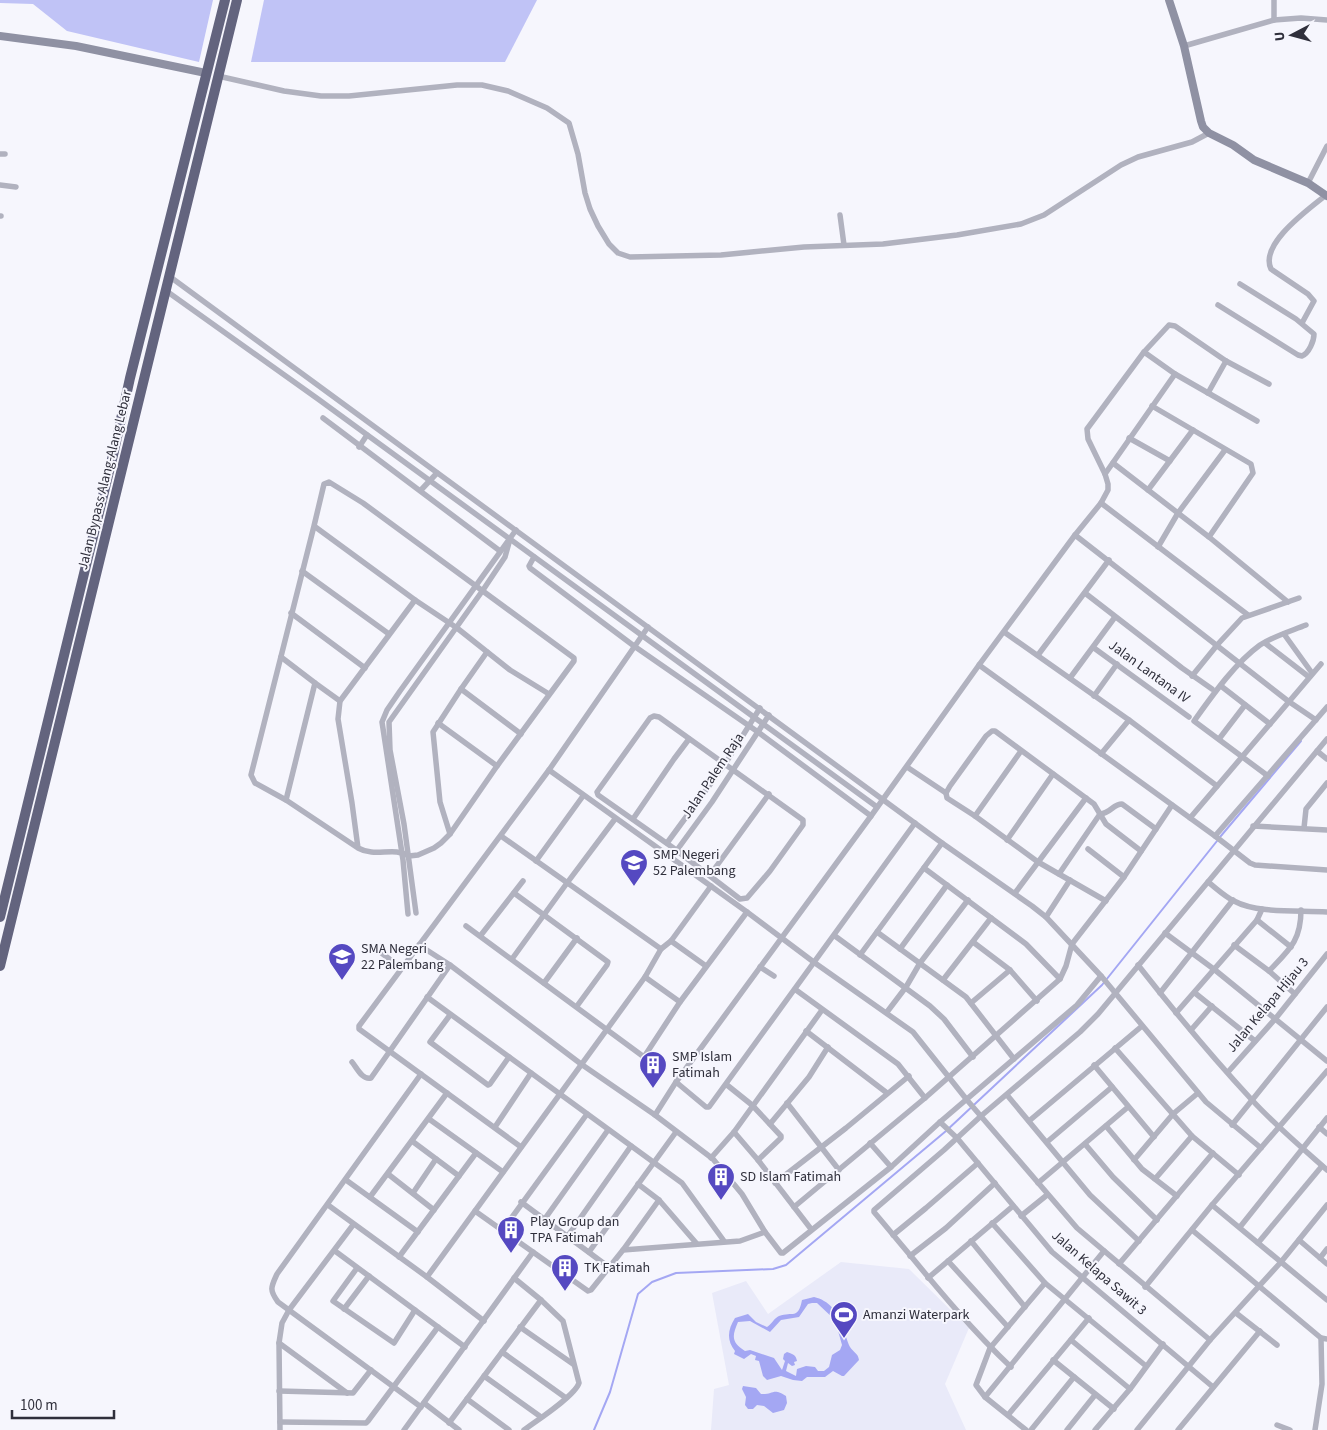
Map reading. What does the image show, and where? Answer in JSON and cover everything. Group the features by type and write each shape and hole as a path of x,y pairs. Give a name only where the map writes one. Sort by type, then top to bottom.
{"highway":[{"name":"Jalan Bypass Alang-Alang Lebar","path":"0,917 204,73 225,0"},
{"name":"Jalan Bypass Alang-Alang Lebar","path":"0,966 237,0"},
{"path":"43,744 54,747"}],"street":[{"path":"1170,0 1184,46 1203,127 1209,133 1233,145 1254,160 1308,183 1327,195 1279,237 1272,249 1269,260 1271,269 1313,298 1314,304 1302,323"},
{"path":"1274,0 1274,20"},
{"path":"1184,46 1274,20 1302,18 1327,20"},
{"path":"0,36 76,46 204,73"},
{"path":"218,76 284,91 321,96 349,96 448,86 482,85 508,92 547,108 569,124 578,154 590,210 598,226 609,244 618,253 630,257 733,254 804,247 883,244 987,230 1027,222 1044,215 1121,165 1138,157 1192,142 1209,133"},
{"path":"1308,183 1327,146"},
{"path":"0,184 16,187"},
{"path":"840,215 844,245"},
{"path":"169,276 942,843 1016,893 1046,917 1072,944 1206,1102 1261,1148"},
{"path":"1218,305 1302,356 1308,352 1314,334 1302,323 1240,284"},
{"path":"165,290 429,480 877,808"},
{"path":"655,1115 676,1082 979,666 1101,503 1108,490 1108,484 1088,439 1087,429 1144,352 1166,327 1172,324 1226,361 1269,384"},
{"path":"1144,352 1175,374 1256,422"},
{"path":"1208,393 1226,361"},
{"path":"1105,474 1175,374"},
{"path":"1152,406 1252,464 1253,473 1209,537"},
{"path":"323,418 359,447 421,490 500,551"},
{"path":"1148,490 1193,430"},
{"path":"359,447 367,435"},
{"path":"1130,438 1170,461"},
{"path":"1158,547 1178,513 1225,450"},
{"path":"1112,462 1209,537 1288,602"},
{"path":"421,490 437,473"},
{"path":"328,482 363,503 574,658 450,834 434,848 418,855 409,856 402,852 371,853 358,848 286,800 255,783 252,775 302,571 324,484 328,482"},
{"path":"1101,503 1248,615"},
{"path":"314,526 415,600 457,628 510,670 548,694"},
{"path":"408,914 402,852 382,722 387,710 516,530"},
{"path":"1076,535 1218,644 1240,664 1316,720"},
{"path":"416,913 409,856 390,750 389,722 457,628 505,557 510,539"},
{"path":"534,557 529,566 530,568 634,646 758,732 871,816"},
{"path":"1038,654 1110,560"},
{"path":"302,571 389,634"},
{"path":"1086,593 1192,676 1212,689"},
{"path":"1192,676 1240,620 1248,615 1299,598"},
{"path":"358,848 338,719 340,701 415,600"},
{"path":"291,614 365,668"},
{"path":"1070,678 1094,648 1115,617"},
{"path":"1268,776 1194,721 1240,664 1265,643 1306,625"},
{"path":"521,1147 359,1029 359,1026 549,770 648,627"},
{"path":"1004,632 1038,654 1217,786"},
{"path":"1284,634 1310,675"},
{"path":"1265,643 1310,675"},
{"name":"Jalan Lantana IV","path":"1094,648 1190,717"},
{"path":"450,834 440,802 434,732 438,723 488,652"},
{"path":"280,657 340,701"},
{"path":"1094,696 1117,664"},
{"path":"1190,818 1321,664"},
{"path":"979,666 1217,837 1250,863 1255,865 1327,870"},
{"path":"286,800 316,683"},
{"path":"1221,686 1270,724"},
{"path":"461,689 521,734"},
{"path":"1219,739 1245,705"},
{"path":"1217,837 1327,707"},
{"name":"Jalan Palem Raja","path":"667,844 725,764 760,708"},
{"path":"387,710 396,713"},
{"name":"Jalan Palem Raja","path":"677,850 734,770 768,715"},
{"path":"654,716 659,717 689,739 769,794 804,822 770,871 747,898 740,899 677,850 599,797 597,792 650,718 654,716"},
{"path":"1101,754 1128,720"},
{"path":"438,723 497,766"},
{"path":"946,793 986,736 992,731 999,734 1086,798 1097,807 1106,824 1141,851"},
{"path":"1011,1367 990,1348 928,1278 874,1210 979,1114 1007,1095 1080,1032 1138,966 1208,882 1232,849 1254,826 1327,738"},
{"path":"633,819 689,739"},
{"path":"975,816 1021,751"},
{"path":"1317,751 1327,759"},
{"path":"906,767 946,793 947,798 1038,862 1106,901"},
{"path":"549,770 747,912 815,964 887,1012 913,1032 968,1101 1077,1228 1210,1340"},
{"path":"1007,840 1053,774"},
{"path":"1304,828 1306,809 1327,783"},
{"path":"710,876 769,794"},
{"path":"536,861 583,796"},
{"path":"1016,893 1086,798"},
{"path":"1059,874 1100,814 1108,813 1118,804 1122,804 1156,829"},
{"path":"794,1207 973,1057 1060,980 1072,944 1124,876 1172,805"},
{"path":"512,959 615,819"},
{"path":"676,1082 708,1108 727,1085 916,823"},
{"path":"1254,826 1327,830"},
{"path":"501,836 661,950"},
{"path":"860,955 942,843"},
{"path":"1088,849 1124,876"},
{"path":"924,868 1026,944 1060,980"},
{"path":"1046,917 1070,880"},
{"path":"481,936 523,881"},
{"path":"1208,882 1233,900 1262,909 1327,912"},
{"path":"900,949 947,885"},
{"path":"427,1277 645,977 661,950 671,941 711,886"},
{"path":"514,893 608,962 577,1006"},
{"path":"887,1012 968,900"},
{"path":"1160,993 1233,900"},
{"path":"1176,1013 1257,920 1262,909"},
{"path":"1270,971 1291,948 1299,934 1301,910"},
{"path":"644,1057 680,1002 747,912"},
{"path":"943,980 991,918"},
{"path":"1257,920 1291,948"},
{"path":"466,926 659,1068"},
{"path":"877,932 966,997 1014,1059"},
{"path":"1165,933 1276,1018 1327,1061"},
{"path":"835,936 906,987 944,1019 973,1057"},
{"path":"544,983 577,938"},
{"path":"671,941 706,966"},
{"path":"973,942 1010,970 1037,1001"},
{"path":"419,945 450,965 711,1158 742,1194 778,1252 783,1253 943,1124 1077,1005 1101,976"},
{"path":"1234,945 1270,971 1295,994"},
{"path":"378,951 401,968"},
{"name":"Jalan Kelapa Hijau 3","path":"1228,1072 1276,1018 1327,954"},
{"path":"352,1062 362,1076 370,1079 450,965"},
{"path":"1138,966 1176,1013 1252,1100 1325,1168 1258,1243"},
{"path":"760,967 774,976"},
{"path":"971,1003 1010,970"},
{"path":"645,977 680,1002"},
{"path":"796,990 898,1064 924,1098"},
{"path":"1195,993 1255,1041"},
{"path":"427,998 682,1182 724,1241"},
{"path":"1191,1030 1212,1006"},
{"path":"1232,1124 1327,1007"},
{"path":"711,1158 734,1132 822,1010"},
{"path":"450,1014 430,1042 488,1084 490,1084 508,1057"},
{"path":"1029,1121 1142,1026"},
{"path":"806,1031 887,1093"},
{"path":"770,1124 809,1077 828,1047"},
{"path":"1115,1048 1192,1136 1239,1175"},
{"path":"1094,1065 1154,1137"},
{"path":"1145,1287 1212,1205 1327,1071"},
{"path":"494,1127 531,1073"},
{"path":"421,1074 328,1206 277,1274 272,1289 273,1295 278,1302 371,1370 459,1430"},
{"path":"775,1183 909,1076"},
{"path":"727,1085 752,1105 781,1138 758,1160"},
{"path":"1047,1142 1112,1087"},
{"path":"370,1198 447,1092"},
{"path":"1134,1160 1173,1114 1198,1093"},
{"path":"1007,1095 1090,1195 1139,1241"},
{"path":"787,1104 839,1170"},
{"path":"1038,1183 1128,1107"},
{"path":"502,1231 521,1202 587,1114"},
{"path":"1240,1227 1327,1118"},
{"path":"429,1119 503,1172"},
{"name":"Jalan Kelapa Sawit 3","path":"943,1124 1052,1252 1213,1386"},
{"path":"1106,1126 1142,1169 1176,1196"},
{"path":"1319,1127 1327,1134"},
{"path":"544,1220 608,1130"},
{"path":"589,1252 676,1132"},
{"path":"734,1132 811,1229"},
{"path":"1155,1179 1192,1136"},
{"path":"412,1141 459,1176"},
{"path":"870,1143 891,1167"},
{"path":"1084,1144 1113,1177 1157,1220"},
{"path":"567,1237 631,1146"},
{"path":"399,1257 476,1153"},
{"path":"1119,1264 1213,1153"},
{"path":"413,1193 436,1159"},
{"path":"893,1235 978,1163"},
{"path":"388,1174 434,1210"},
{"path":"346,1180 418,1232"},
{"path":"910,1256 946,1228 995,1183"},
{"path":"638,1184 659,1200 696,1244"},
{"path":"1021,1216 1048,1195"},
{"path":"475,1211 588,1291 610,1268 659,1200"},
{"path":"521,1202 610,1268"},
{"path":"1212,1205 1327,1300"},
{"path":"1137,1430 1210,1340 1281,1262 1327,1205"},
{"path":"328,1206 427,1277 484,1321"},
{"path":"928,1278 1013,1206"},
{"path":"992,1223 1045,1283 1146,1366"},
{"path":"280,1430 278,1342 282,1323 289,1310 353,1225"},
{"path":"1192,1230 1324,1339 1322,1384 1316,1430"},
{"path":"622,1250 740,1241 765,1232"},
{"path":"1299,1240 1327,1264"},
{"path":"971,1241 1025,1307"},
{"path":"1320,1258 1327,1249"},
{"path":"335,1250 465,1347"},
{"path":"986,1397 1104,1251"},
{"path":"406,1429 534,1252"},
{"path":"948,1261 1008,1327"},
{"path":"357,1268 333,1300 344,1309 394,1343 415,1310"},
{"path":"344,1309 368,1276"},
{"path":"514,1278 563,1321 579,1386 524,1430"},
{"path":"1026,1430 986,1397 976,1386 990,1348 1045,1283"},
{"path":"449,1423 541,1300"},
{"path":"1236,1313 1277,1345"},
{"path":"1008,1415 1088,1318"},
{"path":"280,1422 366,1423 438,1327"},
{"path":"520,1327 573,1364"},
{"path":"1178,1430 1260,1331"},
{"path":"1071,1340 1130,1389"},
{"path":"278,1342 347,1393"},
{"path":"1096,1430 1130,1389 1163,1344"},
{"path":"502,1352 566,1398"},
{"path":"1053,1360 1114,1409"},
{"path":"279,1391 353,1393 371,1370"},
{"path":"484,1376 541,1417"},
{"path":"1031,1430 1074,1377"},
{"path":"1067,1430 1096,1395"},
{"path":"467,1399 509,1430"},
{"path":"1277,1425 1290,1430"}],"shaded area":[{"path":"0,0 213,0 199,62 67,31 33,4 0,3"},
{"path":"264,0 537,0 505,62 251,62"},
{"path":"841,1262 909,1269 969,1328 945,1384 966,1430 711,1430 714,1389 729,1385 712,1293 746,1281 768,1314"},
{"name":"Amanzi Waterpark","path":"814,1297 825,1301 833,1309 839,1319 840,1330 846,1336 850,1347 857,1354 859,1360 844,1376 833,1371 825,1377 807,1377 802,1381 781,1376 767,1380 763,1376 759,1361 755,1360 756,1356 751,1354 744,1359 734,1354 735,1351 729,1339 731,1326 735,1318 748,1314 756,1322 767,1327 779,1316 797,1313 802,1300","holes":["817,1303 835,1320 842,1345 840,1350 832,1355 829,1367 824,1371 818,1371 815,1367 806,1366 797,1369 796,1376 786,1371 788,1363 792,1366 797,1361 793,1354 787,1352 784,1354 783,1359 785,1361 782,1370 774,1358 750,1350 745,1351 735,1342 734,1335 738,1322 750,1321 770,1332 781,1320 799,1317 808,1304"]},
{"path":"743,1386 756,1388 761,1394 782,1393 786,1396 787,1403 784,1410 773,1413 764,1406 757,1405 753,1409 748,1409 745,1405 746,1397 742,1389"}],"waterway":[{"path":"1220,837 1301,741"},
{"path":"594,1430 610,1392 638,1294 652,1282 676,1273 773,1269 786,1265 946,1131 1102,985 1217,841"}],"place":[{"name":"SMP Negeri 52 Palembang","path":"634,887"},
{"name":"SMA Negeri 22 Palembang","path":"342,981"},
{"name":"SMP Islam Fatimah","path":"653,1089"},
{"name":"SD Islam Fatimah","path":"721,1201"},
{"name":"Play Group dan TPA Fatimah","path":"511,1254"},
{"name":"TK Fatimah","path":"565,1292"},
{"name":"Amanzi Waterpark","path":"844,1339"}]}
